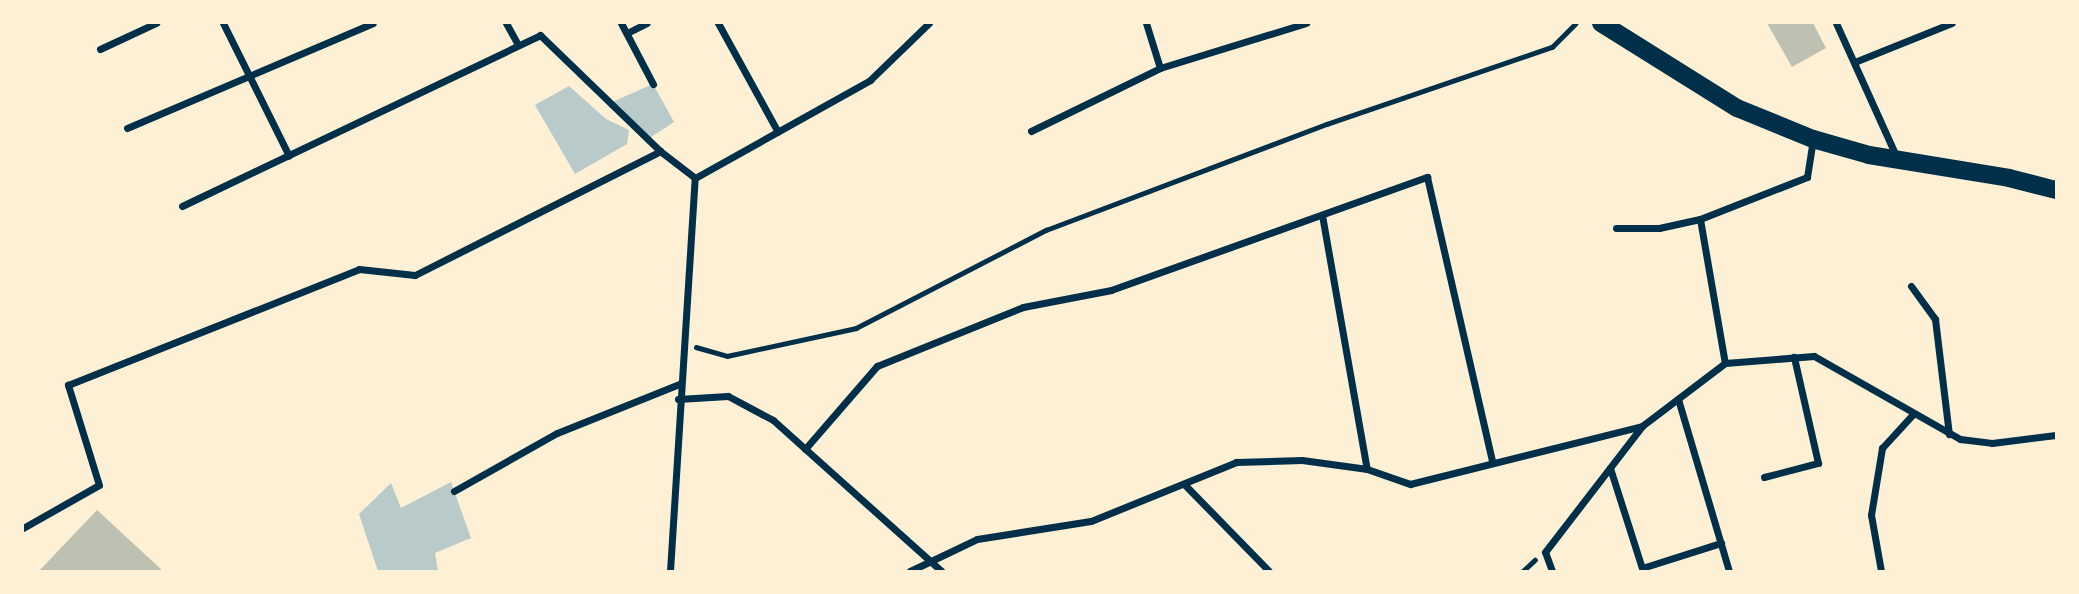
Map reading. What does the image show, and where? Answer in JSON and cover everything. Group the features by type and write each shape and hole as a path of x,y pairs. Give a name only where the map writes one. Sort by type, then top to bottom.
{"main road":[{"path":"1601,23 1737,108 1813,139 1897,160 2056,190"}],"street":[{"path":"100,49 156,23"},
{"path":"223,23 289,156"},
{"path":"127,128 373,23"},
{"path":"506,23 518,45"},
{"path":"621,23 653,83"},
{"path":"627,33 646,23"},
{"path":"718,23 778,132"},
{"path":"695,178 870,80 929,23"},
{"path":"1146,23 1160,68"},
{"path":"1031,131 1160,68 1306,23"},
{"path":"1836,23 1857,61 1897,160"},
{"path":"1857,61 1952,23"},
{"path":"182,206 540,35 660,151 695,178"},
{"path":"1616,228 1659,228 1700,219 1807,177 1813,139"},
{"path":"23,528 99,485 68,385 359,269 415,275 660,151"},
{"path":"804,449 877,366 1023,307 1111,290 1427,177 1492,461"},
{"path":"670,571 678,399 695,178"},
{"path":"1322,215 1367,469"},
{"path":"1700,219 1725,363"},
{"path":"1911,286 1935,319 1950,434"},
{"path":"1552,571 1545,552 1642,426 1725,363 1814,356 1847,371 1913,414 1950,434 1992,443 2056,435"},
{"path":"1764,477 1818,463 1794,357"},
{"path":"454,491 557,433 679,384"},
{"path":"678,399 728,396 773,420 942,571"},
{"path":"1678,399 1729,571"},
{"path":"1881,571 1871,514 1882,448 1913,414"},
{"path":"910,571 977,539 1091,521 1236,462 1302,460 1367,469 1410,484 1492,461 1642,426"},
{"path":"1610,468 1642,568 1721,543"},
{"path":"1185,485 1269,571"}],"path":[{"path":"682,342 727,356 856,328 1046,230 1327,124 1552,47 1575,24"}],"shaded area":[{"path":"653,84 674,122 648,139 610,103"},
{"path":"569,86 606,119 629,130 627,144 575,174 535,105"},
{"path":"451,482 471,538 435,553 438,571 378,571 359,514 391,483 401,508"}],"building":[{"path":"1767,23 1813,23 1826,48 1792,67"},
{"path":"97,510 163,571 39,571"}]}
